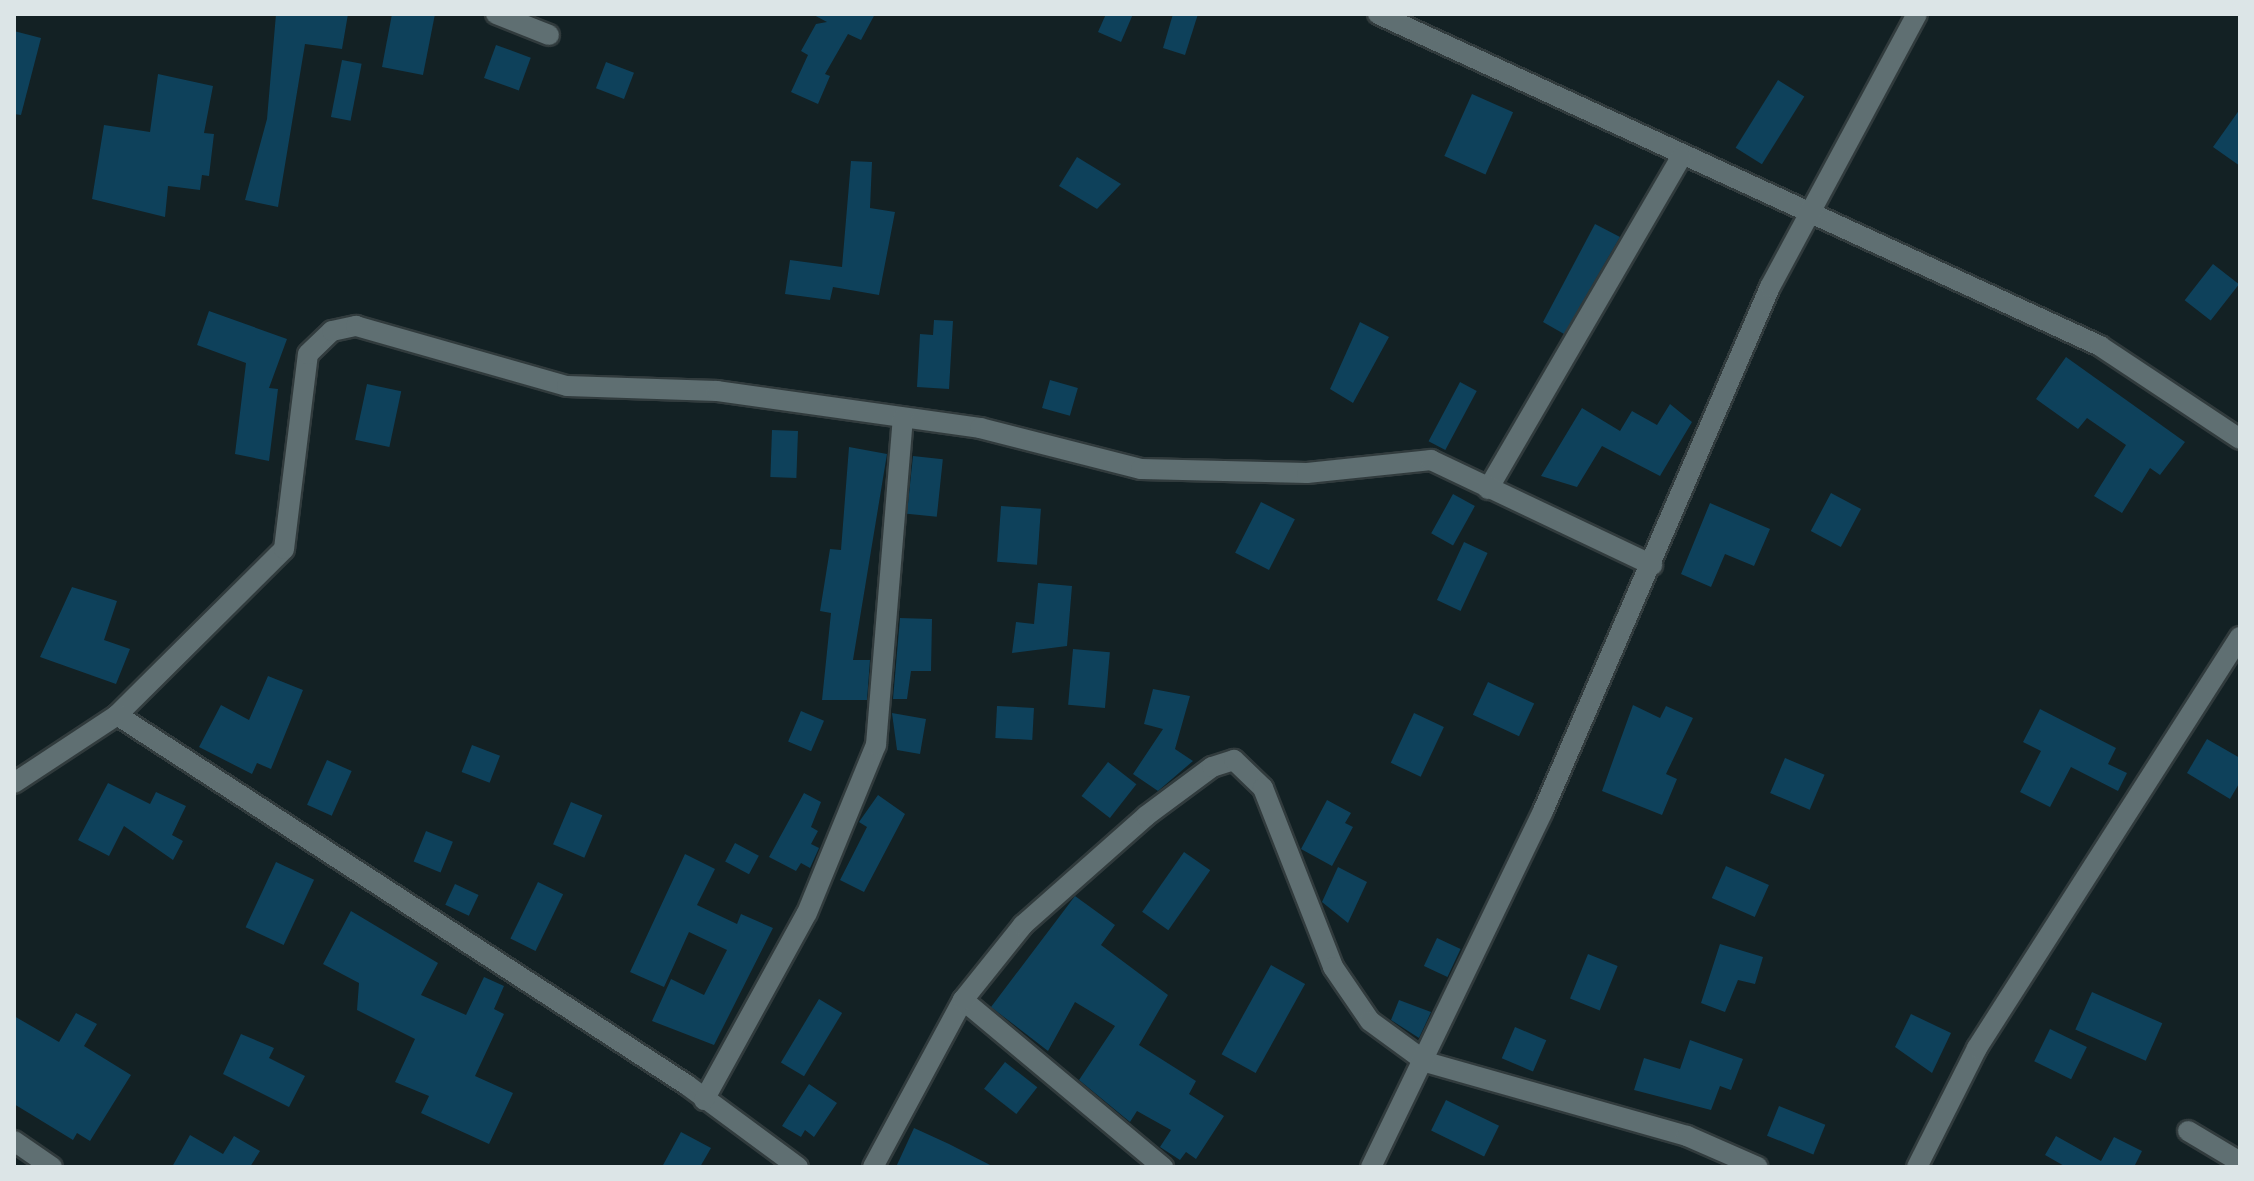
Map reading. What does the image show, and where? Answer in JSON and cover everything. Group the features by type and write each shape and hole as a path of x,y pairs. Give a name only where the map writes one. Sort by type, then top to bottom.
{"street":[{"path":"496,14 549,35"},
{"path":"1378,14 1681,158 2100,346 2240,439"},
{"path":"1371,1167 1426,1062 1652,565 1725,383 1809,214 1917,14"},
{"path":"1488,489 1681,158"},
{"path":"14,783 117,715 284,549 302,374 315,343 332,331 356,326 567,386 717,391 980,428 1141,469 1307,473 1413,457 1652,565"},
{"path":"704,1100 807,913 876,745 903,418"},
{"path":"1917,1167 1977,1048 2240,637"},
{"path":"117,715 704,1100 798,1167"},
{"path":"873,1167 963,1000 1087,862 1212,767 1234,760 1263,788 1349,998 1426,1062 1687,1136 1758,1167"},
{"path":"963,1000 1163,1167"},
{"path":"2188,1131 2240,1162"},
{"path":"14,1141 52,1167"}],"building":[{"path":"276,14 348,14 342,49 305,44 278,207 245,200 267,119"},
{"path":"392,14 435,14 423,75 382,67"},
{"path":"812,14 875,14 861,40 848,34 825,74 830,76 818,104 791,92 808,55 801,51 816,24 827,22"},
{"path":"1106,14 1133,14 1121,42 1098,32"},
{"path":"1173,14 1198,14 1185,55 1163,48"},
{"path":"14,31 41,38 21,115 14,114"},
{"path":"496,45 531,58 519,91 484,78"},
{"path":"342,60 362,64 351,121 331,117"},
{"path":"606,62 634,73 624,99 596,88"},
{"path":"158,74 213,86 204,133 214,134 209,176 202,175 200,190 168,186 165,217 92,199 104,125 150,132"},
{"path":"1778,80 1804,96 1762,164 1736,148"},
{"path":"1472,94 1513,112 1485,174 1444,156"},
{"path":"2240,109 2240,166 2213,147"},
{"path":"1077,157 1121,184 1097,209 1059,186"},
{"path":"851,161 872,162 870,208 895,212 879,295 833,287 830,300 785,294 790,260 842,267"},
{"path":"1595,224 1620,237 1564,334 1543,322"},
{"path":"2213,264 2239,284 2211,321 2185,300"},
{"path":"209,311 287,339 269,388 278,389 269,461 235,454 246,363 197,345"},
{"path":"934,320 953,321 949,389 917,387 920,334 933,335"},
{"path":"1360,322 1389,337 1353,403 1330,389"},
{"path":"2066,357 2185,442 2160,475 2150,468 2122,513 2094,496 2126,445 2087,418 2078,429 2036,399"},
{"path":"1050,380 1078,388 1070,416 1042,408"},
{"path":"1460,382 1477,391 1445,450 1429,441"},
{"path":"367,384 401,391 389,447 355,440"},
{"path":"1670,404 1692,422 1660,476 1602,446 1577,487 1541,476 1582,408 1620,431 1632,411 1657,425"},
{"path":"772,430 798,431 796,478 770,477"},
{"path":"849,447 887,454 853,660 870,660 867,700 822,700 831,613 820,611 830,549 841,550"},
{"path":"913,456 943,459 937,517 907,514"},
{"path":"1831,493 1861,509 1841,547 1811,531"},
{"path":"1453,494 1475,506 1453,545 1431,533"},
{"path":"1261,502 1295,519 1269,570 1235,553"},
{"path":"1710,503 1770,529 1754,566 1725,554 1711,587 1681,574"},
{"path":"1001,506 1041,509 1037,565 997,562"},
{"path":"1464,542 1488,553 1461,611 1437,600"},
{"path":"1038,583 1072,586 1067,646 1012,653 1016,622 1034,624"},
{"path":"72,587 117,601 104,640 130,649 116,684 40,657"},
{"path":"900,618 932,619 931,671 911,671 907,699 893,699"},
{"path":"1073,649 1110,652 1105,708 1068,705"},
{"path":"268,676 303,690 271,769 257,763 252,774 199,747 221,705 249,720"},
{"path":"1488,682 1534,704 1519,736 1473,715"},
{"path":"1153,689 1190,696 1175,749 1193,761 1158,791 1133,774 1163,729 1144,724"},
{"path":"1633,705 1660,718 1666,706 1693,718 1666,774 1677,779 1662,815 1602,791"},
{"path":"997,706 1034,708 1032,740 995,738"},
{"path":"2040,709 2116,748 2108,764 2127,773 2118,791 2071,767 2050,807 2020,792 2041,751 2023,742"},
{"path":"801,711 824,721 811,751 788,741"},
{"path":"892,713 926,719 920,754 897,750"},
{"path":"1414,713 1444,727 1421,777 1391,763"},
{"path":"2207,739 2240,758 2240,782 2230,799 2187,773"},
{"path":"472,745 500,756 490,783 462,772"},
{"path":"1785,758 1825,775 1810,810 1770,793"},
{"path":"327,760 352,771 332,816 307,805"},
{"path":"1108,762 1136,784 1110,818 1082,796"},
{"path":"108,783 150,804 156,792 186,806 172,835 183,841 173,860 124,826 109,856 78,840"},
{"path":"804,793 821,802 811,827 818,831 811,844 819,848 810,868 801,863 796,871 769,857"},
{"path":"878,795 905,814 864,892 840,880 867,827 859,822"},
{"path":"1327,800 1351,813 1345,823 1353,827 1332,866 1301,849"},
{"path":"571,802 602,815 584,858 553,844"},
{"path":"426,831 453,842 441,872 414,862"},
{"path":"735,843 759,856 749,874 725,862"},
{"path":"1184,852 1210,870 1168,930 1142,912"},
{"path":"685,854 715,869 697,905 737,924 741,914 773,928 714,1045 652,1021 671,979 704,995 727,950 689,932 664,987 630,972"},
{"path":"276,862 314,880 284,945 246,927"},
{"path":"1726,866 1769,885 1755,917 1712,898"},
{"path":"1338,867 1367,882 1348,923 1322,902"},
{"path":"538,882 563,894 536,951 510,939"},
{"path":"455,884 479,895 469,916 445,905"},
{"path":"1075,896 1115,925 1101,945 1168,995 1139,1045 1196,1081 1189,1094 1224,1116 1196,1159 1186,1152 1180,1160 1160,1147 1171,1130 1137,1111 1130,1122 1079,1080 1115,1026 1075,1002 1048,1051 991,1007"},
{"path":"351,911 438,963 421,995 466,1015 484,977 504,986 494,1009 504,1014 475,1076 513,1093 489,1144 421,1113 429,1096 395,1082 415,1039 357,1010 359,983 323,964"},
{"path":"1437,938 1461,949 1447,977 1424,966"},
{"path":"1720,944 1763,957 1755,984 1738,980 1725,1012 1701,1003"},
{"path":"1588,954 1618,966 1600,1010 1570,999"},
{"path":"1271,965 1305,984 1256,1073 1222,1054"},
{"path":"2092,992 2162,1023 2146,1061 2075,1029"},
{"path":"819,999 842,1013 804,1076 781,1062"},
{"path":"1399,1000 1431,1012 1419,1038 1391,1020"},
{"path":"76,1013 97,1024 84,1046 131,1075 90,1141 77,1133 73,1140 14,1104 14,1016 59,1042"},
{"path":"1911,1014 1951,1033 1932,1073 1895,1047"},
{"path":"1515,1027 1546,1040 1533,1072 1502,1058"},
{"path":"2050,1029 2087,1047 2071,1079 2034,1061"},
{"path":"241,1034 274,1048 269,1058 305,1076 289,1107 223,1074"},
{"path":"1690,1040 1743,1059 1731,1090 1720,1086 1711,1110 1634,1090 1644,1058 1680,1069"},
{"path":"1005,1062 1037,1087 1016,1114 984,1089"},
{"path":"809,1084 837,1103 814,1137 805,1130 801,1137 782,1126"},
{"path":"1446,1100 1499,1126 1484,1156 1431,1131"},
{"path":"1779,1106 1825,1125 1813,1154 1767,1136"},
{"path":"914,1128 949,1144 994,1167 896,1167"},
{"path":"681,1132 711,1148 700,1167 662,1167"},
{"path":"190,1135 223,1154 234,1136 260,1151 250,1167 172,1167"},
{"path":"2056,1136 2101,1161 2114,1137 2142,1151 2134,1167 2066,1167 2045,1155"}]}
